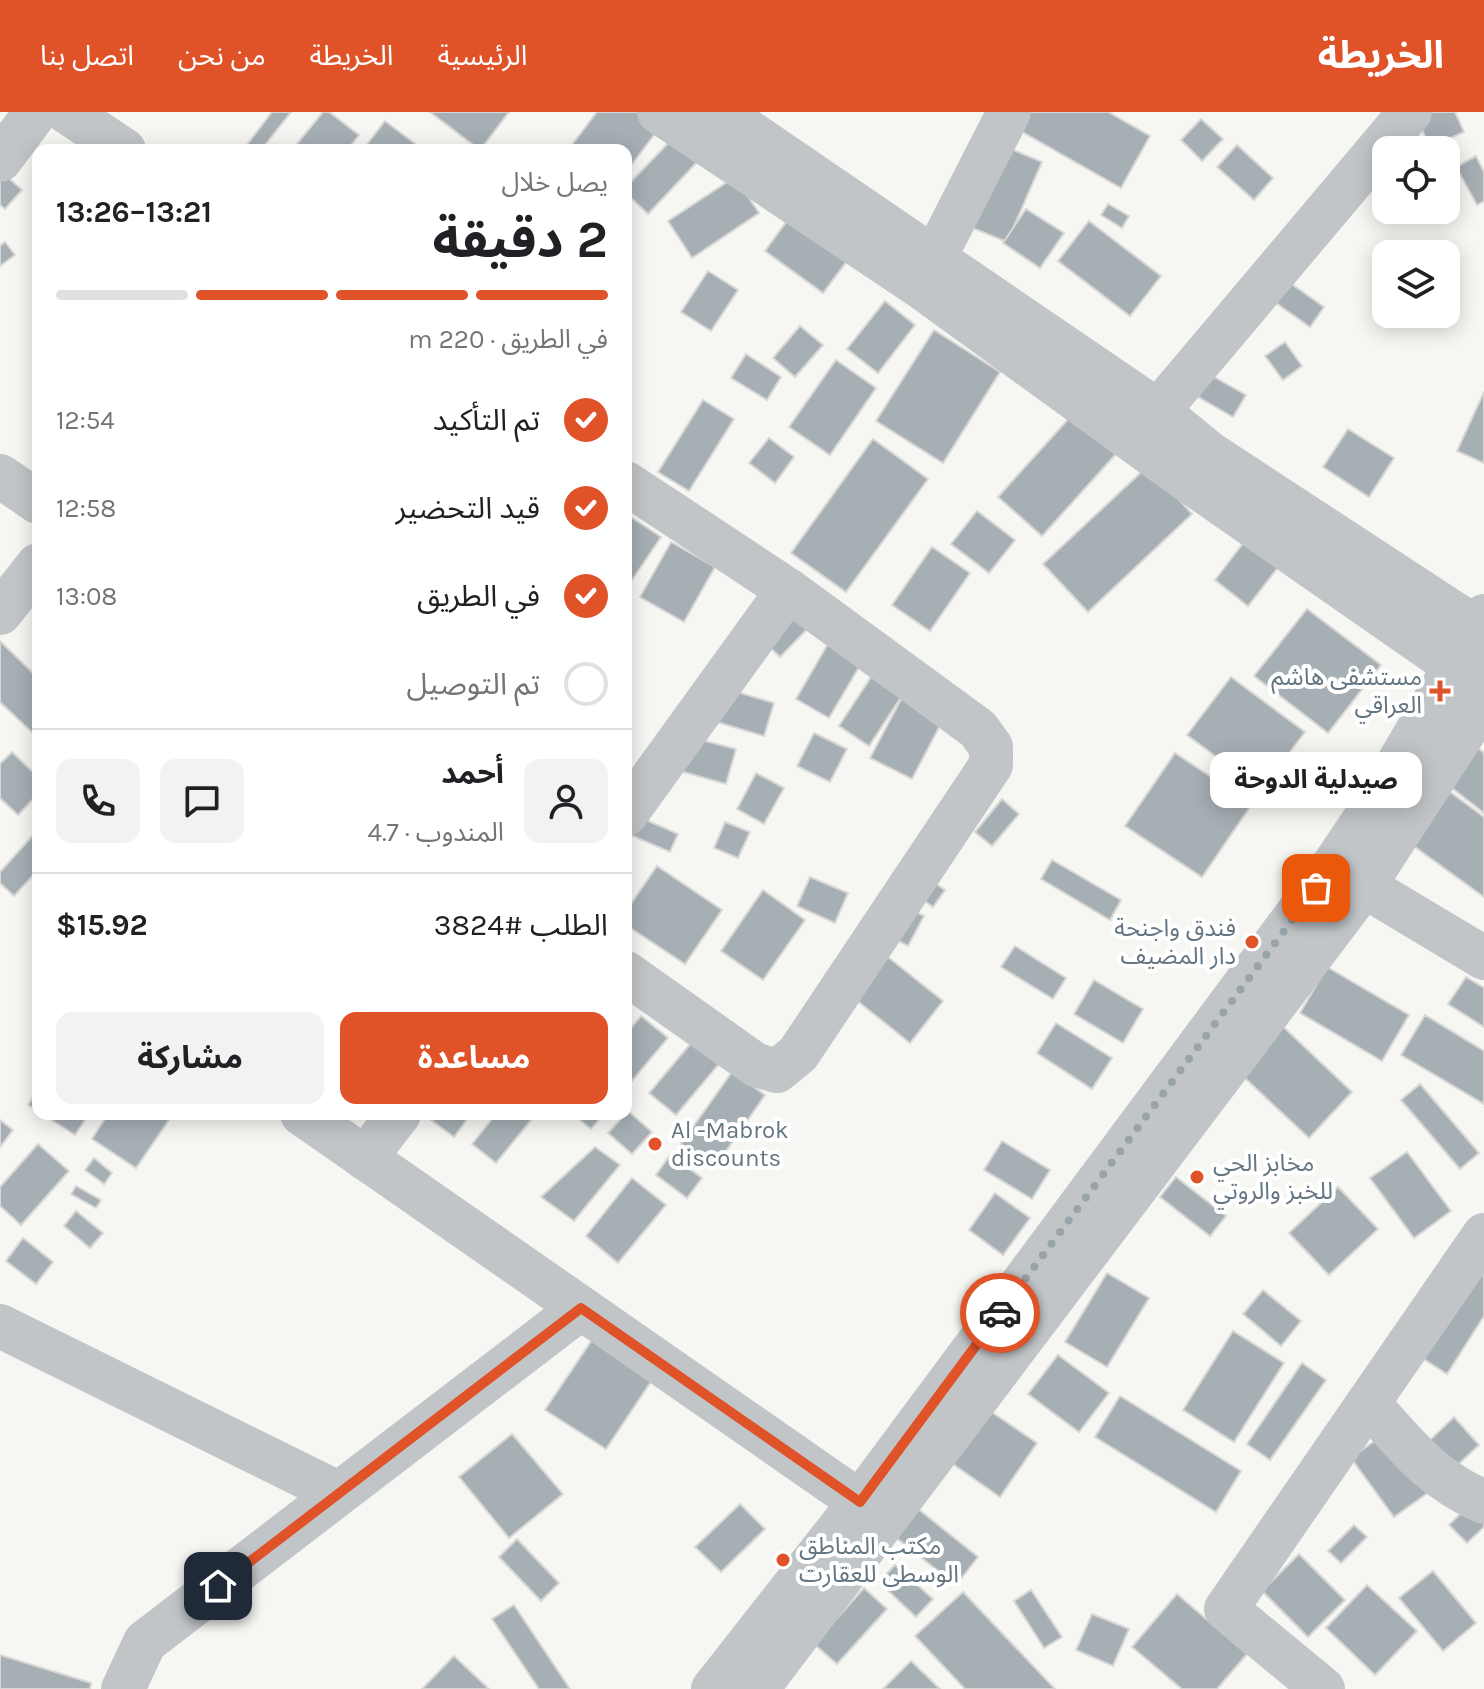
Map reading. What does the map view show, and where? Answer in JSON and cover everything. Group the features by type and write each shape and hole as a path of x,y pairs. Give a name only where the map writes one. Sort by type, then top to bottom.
{"street":[{"path":"0,160 36,112"},
{"path":"67,112 115,144"},
{"path":"659,112 921,287 1179,474 1469,677"},
{"path":"713,1689 860,1502 1335,863 1469,677 1481,627 1209,453 1158,411 720,112"},
{"path":"934,259 1009,112"},
{"path":"1158,411 1410,112"},
{"path":"0,476 32,498"},
{"path":"632,487 788,590 978,729 991,747 991,765 798,1054 777,1071 756,1065 632,977"},
{"path":"0,613 32,573"},
{"path":"632,806 788,590"},
{"path":"757,1689 1364,886 1484,701"},
{"path":"1364,886 1484,958"},
{"path":"311,1120 860,1502"},
{"path":"365,1158 394,1120"},
{"path":"1323,1689 1226,1609 1484,1235"},
{"path":"123,1689 145,1642 581,1308"},
{"path":"0,1326 338,1493"},
{"path":"1368,1403 1429,1471 1447,1485 1484,1502"}],"building":[{"path":"272,112 291,112 266,144 248,144"},
{"path":"323,112 329,112 359,135 352,144 297,144"},
{"path":"430,112 509,112 485,144 472,144"},
{"path":"597,112 641,112 660,127 632,164 632,144 573,144"},
{"path":"1008,112 1108,112 1150,136 1121,188 1003,121"},
{"path":"1414,112 1455,112 1464,132 1455,136 1425,136"},
{"path":"1201,119 1223,139 1202,161 1181,140"},
{"path":"385,121 415,144 367,144"},
{"path":"675,136 700,159 648,214 632,199 632,181"},
{"path":"1237,145 1273,178 1254,200 1217,167"},
{"path":"1004,146 1042,162 1007,242 970,227"},
{"path":"1476,156 1484,172 1484,201 1477,205 1460,174 1460,165"},
{"path":"4,174 22,190 5,209 0,205 0,178"},
{"path":"735,177 759,213 692,258 668,221"},
{"path":"1108,204 1129,216 1122,228 1101,215"},
{"path":"798,206 856,249 823,293 765,251"},
{"path":"1026,209 1064,233 1040,268 1003,243"},
{"path":"1089,221 1161,276 1130,316 1058,261"},
{"path":"5,242 15,255 0,266 0,246"},
{"path":"708,271 738,290 711,331 681,312"},
{"path":"1280,276 1324,307 1310,327 1266,296"},
{"path":"885,301 915,325 878,373 847,349"},
{"path":"800,326 823,345 795,377 773,358"},
{"path":"934,330 1000,372 943,463 876,421"},
{"path":"1285,342 1302,366 1283,380 1265,356"},
{"path":"746,354 781,377 767,400 731,378"},
{"path":"836,360 876,388 830,455 789,427"},
{"path":"1200,369 1246,395 1233,417 1188,391"},
{"path":"1484,392 1484,463 1457,451"},
{"path":"703,400 734,419 689,491 658,472"},
{"path":"1072,415 1116,454 1042,536 998,497"},
{"path":"1348,429 1394,458 1369,497 1323,467"},
{"path":"769,438 794,457 775,483 749,463"},
{"path":"873,439 928,479 846,592 791,553"},
{"path":"1148,466 1192,514 1088,612 1043,564"},
{"path":"977,511 1015,540 989,573 951,544"},
{"path":"632,518 661,537 632,580"},
{"path":"1245,541 1279,566 1248,606 1215,580"},
{"path":"671,542 715,567 684,622 640,597"},
{"path":"932,547 970,573 930,631 892,605"},
{"path":"1307,609 1381,665 1328,733 1254,676"},
{"path":"820,616 780,657 746,624"},
{"path":"832,637 865,657 829,718 796,699"},
{"path":"0,641 32,672 32,732 0,702"},
{"path":"877,668 907,688 869,746 839,726"},
{"path":"1231,677 1305,732 1261,790 1187,735"},
{"path":"710,684 774,703 764,736 700,717"},
{"path":"906,690 947,712 912,779 870,758"},
{"path":"814,733 847,749 830,782 797,766"},
{"path":"690,737 736,749 726,784 680,771"},
{"path":"1477,747 1484,753 1484,813 1447,784"},
{"path":"12,752 32,771 32,800 18,815 0,798 0,764"},
{"path":"1175,753 1252,804 1202,877 1125,826"},
{"path":"756,773 784,788 764,824 737,809"},
{"path":"1450,792 1484,817 1484,897 1411,844"},
{"path":"1002,799 1019,814 992,846 975,832"},
{"path":"632,814 678,834 670,852 632,836"},
{"path":"725,822 750,832 738,858 714,848"},
{"path":"32,836 32,876 14,896 0,883 0,872"},
{"path":"1052,860 1121,900 1110,920 1041,879"},
{"path":"903,861 945,890 933,907 891,877"},
{"path":"657,866 722,910 685,964 632,929 632,902"},
{"path":"810,877 848,893 835,923 797,906"},
{"path":"763,890 805,920 763,980 721,951"},
{"path":"880,894 924,916 908,946 865,923"},
{"path":"859,934 943,1001 910,1043 825,975"},
{"path":"1015,946 1066,978 1053,999 1001,967"},
{"path":"1327,967 1409,1015 1382,1061 1300,1013"},
{"path":"1466,977 1484,988 1484,1027 1448,1004"},
{"path":"1094,980 1143,1009 1123,1043 1074,1014"},
{"path":"1425,1015 1484,1051 1484,1104 1401,1055"},
{"path":"641,1016 668,1038 632,1081 632,1027"},
{"path":"1275,1019 1352,1092 1309,1138 1232,1066"},
{"path":"1056,1023 1112,1058 1092,1089 1037,1053"},
{"path":"692,1042 719,1064 676,1115 649,1093"},
{"path":"732,1072 765,1095 715,1167 681,1144"},
{"path":"1420,1084 1479,1153 1460,1169 1401,1100"},
{"path":"632,1114 652,1132 632,1154 608,1133 620,1120 632,1120"},
{"path":"0,1120 13,1130 0,1147"},
{"path":"51,1120 85,1120 75,1135"},
{"path":"104,1120 169,1120 136,1168 92,1139"},
{"path":"431,1120 467,1120 454,1137"},
{"path":"491,1120 531,1120 496,1163 472,1144"},
{"path":"580,1120 599,1120 591,1129"},
{"path":"1002,1141 1050,1170 1032,1199 984,1170"},
{"path":"38,1144 69,1171 21,1225 0,1206 0,1187"},
{"path":"595,1147 620,1165 574,1221 541,1197"},
{"path":"1407,1152 1451,1211 1414,1238 1370,1178"},
{"path":"670,1155 702,1178 687,1198 656,1175"},
{"path":"94,1158 112,1173 104,1184 85,1170"},
{"path":"1176,1177 1226,1216 1210,1236 1160,1197"},
{"path":"632,1178 666,1205 618,1263 586,1236"},
{"path":"76,1186 101,1200 96,1208 71,1194"},
{"path":"1338,1187 1378,1229 1329,1275 1289,1233"},
{"path":"995,1193 1030,1218 1003,1255 969,1230"},
{"path":"76,1211 103,1233 90,1248 64,1226"},
{"path":"23,1238 53,1262 36,1284 6,1261"},
{"path":"1484,1272 1484,1316 1447,1374 1416,1354"},
{"path":"1107,1273 1149,1298 1107,1367 1065,1342"},
{"path":"1263,1290 1301,1321 1281,1346 1243,1314"},
{"path":"602,1325 662,1365 606,1449 545,1410"},
{"path":"1233,1331 1284,1363 1234,1442 1183,1410"},
{"path":"1058,1355 1109,1393 1079,1432 1028,1394"},
{"path":"1302,1363 1326,1380 1270,1460 1247,1444"},
{"path":"1120,1396 1241,1471 1216,1512 1095,1437"},
{"path":"990,1411 1037,1443 1000,1497 953,1464"},
{"path":"1454,1417 1479,1445 1452,1470 1427,1443"},
{"path":"1387,1432 1429,1492 1394,1517 1351,1458"},
{"path":"512,1434 563,1494 509,1538 459,1477"},
{"path":"740,1504 765,1529 721,1572 695,1547"},
{"path":"1470,1504 1484,1518 1484,1527 1467,1543 1449,1525"},
{"path":"917,1508 978,1557 956,1585 894,1536"},
{"path":"1354,1525 1367,1537 1341,1563 1328,1551"},
{"path":"517,1539 559,1583 541,1601 499,1557"},
{"path":"1299,1554 1345,1600 1308,1637 1262,1591"},
{"path":"895,1565 933,1599 916,1617 879,1582"},
{"path":"1433,1571 1476,1623 1443,1651 1399,1598"},
{"path":"1367,1585 1417,1631 1375,1675 1326,1628"},
{"path":"864,1588 887,1609 837,1664 814,1644"},
{"path":"1031,1590 1062,1637 1044,1648 1014,1601"},
{"path":"963,1592 1055,1689 965,1689 915,1636"},
{"path":"1177,1594 1247,1654 1217,1689 1182,1689 1132,1647"},
{"path":"514,1605 570,1689 539,1689 492,1619"},
{"path":"1092,1614 1129,1629 1113,1666 1076,1650"},
{"path":"0,1655 91,1683 90,1689 0,1689"},
{"path":"454,1656 489,1689 422,1689"},
{"path":"911,1661 940,1689 883,1689"}],"way so far":[{"path":"1000,1313 1316,888"}],"place":[{"name":"مستشفى هاشم العراقي","path":"1440,691"},
{"name":"صيدلية الدوحة","path":"1316,888"},
{"name":"فندق واجنحة دار المضيف","path":"1252,942"},
{"name":"Al -Mabrok discounts","path":"655,1144"},
{"name":"مخابز الحي للخبز والروتي","path":"1197,1177"},
{"name":"مكتب المناطق الوسطى للعقارت","path":"783,1560"}],"route":[{"path":"218,1586 581,1308 860,1502 1000,1313"}]}
